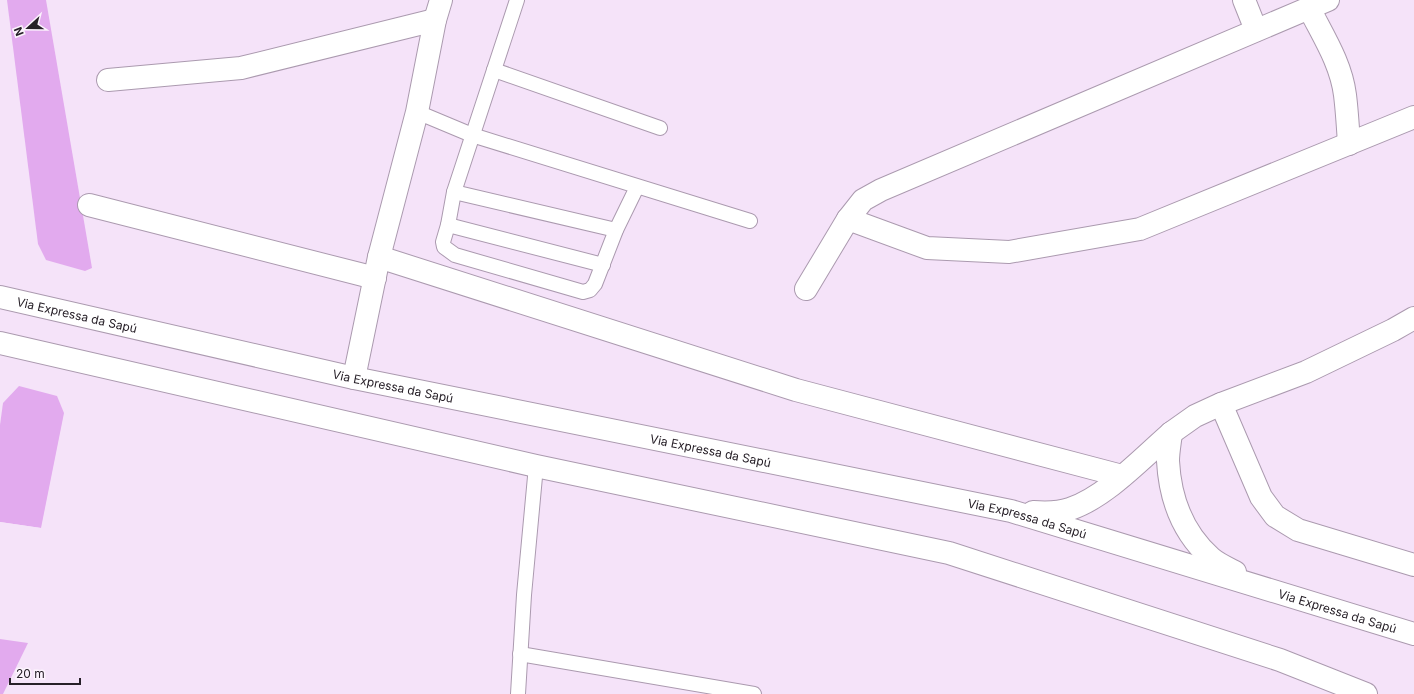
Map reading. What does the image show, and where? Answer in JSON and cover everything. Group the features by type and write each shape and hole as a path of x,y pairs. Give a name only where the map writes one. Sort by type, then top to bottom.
{"street":[{"path":"1244,0 1256,30"},
{"path":"806,289 848,219 863,200 881,190 1319,4 1341,76 1345,95 1349,144"},
{"path":"108,80 241,68 438,10 417,112 379,257 354,378"},
{"path":"848,219 927,248 1009,252 1140,229 1414,117"},
{"path":"89,205 375,278"},
{"path":"379,257 796,390 1122,476"},
{"name":"Via Expressa da Sapú","path":"0,297 354,378 1011,511 1414,634"},
{"path":"1011,511 1047,513 1068,510 1089,501 1122,476 1171,433 1195,416 1220,404 1306,372 1414,318"},
{"path":"0,343 536,466 949,553 1280,660 1366,694"},
{"path":"1220,404 1260,497 1274,516 1298,530 1414,565"},
{"path":"1171,433 1168,460 1173,490 1180,518 1194,540 1212,559 1236,573 1289,596"}],"lane":[{"path":"517,0 454,192 448,225 443,242 444,247 455,255 583,292 590,290 595,284 616,230 637,187"},
{"path":"494,70 660,128"},
{"path":"417,112 472,135 750,221"},
{"path":"454,192 616,230"},
{"path":"448,225 603,265"},
{"path":"518,694 536,466"},
{"path":"520,654 754,694"}],"shaded area":[{"path":"7,0 46,0 92,268 85,271 46,260 38,244"},
{"path":"19,386 57,396 64,413 41,528 0,522 0,425 3,403"},
{"path":"0,639 28,643 3,694 0,694"}],"pier":[{"path":"0,522 41,528 41,530 0,524"}]}
